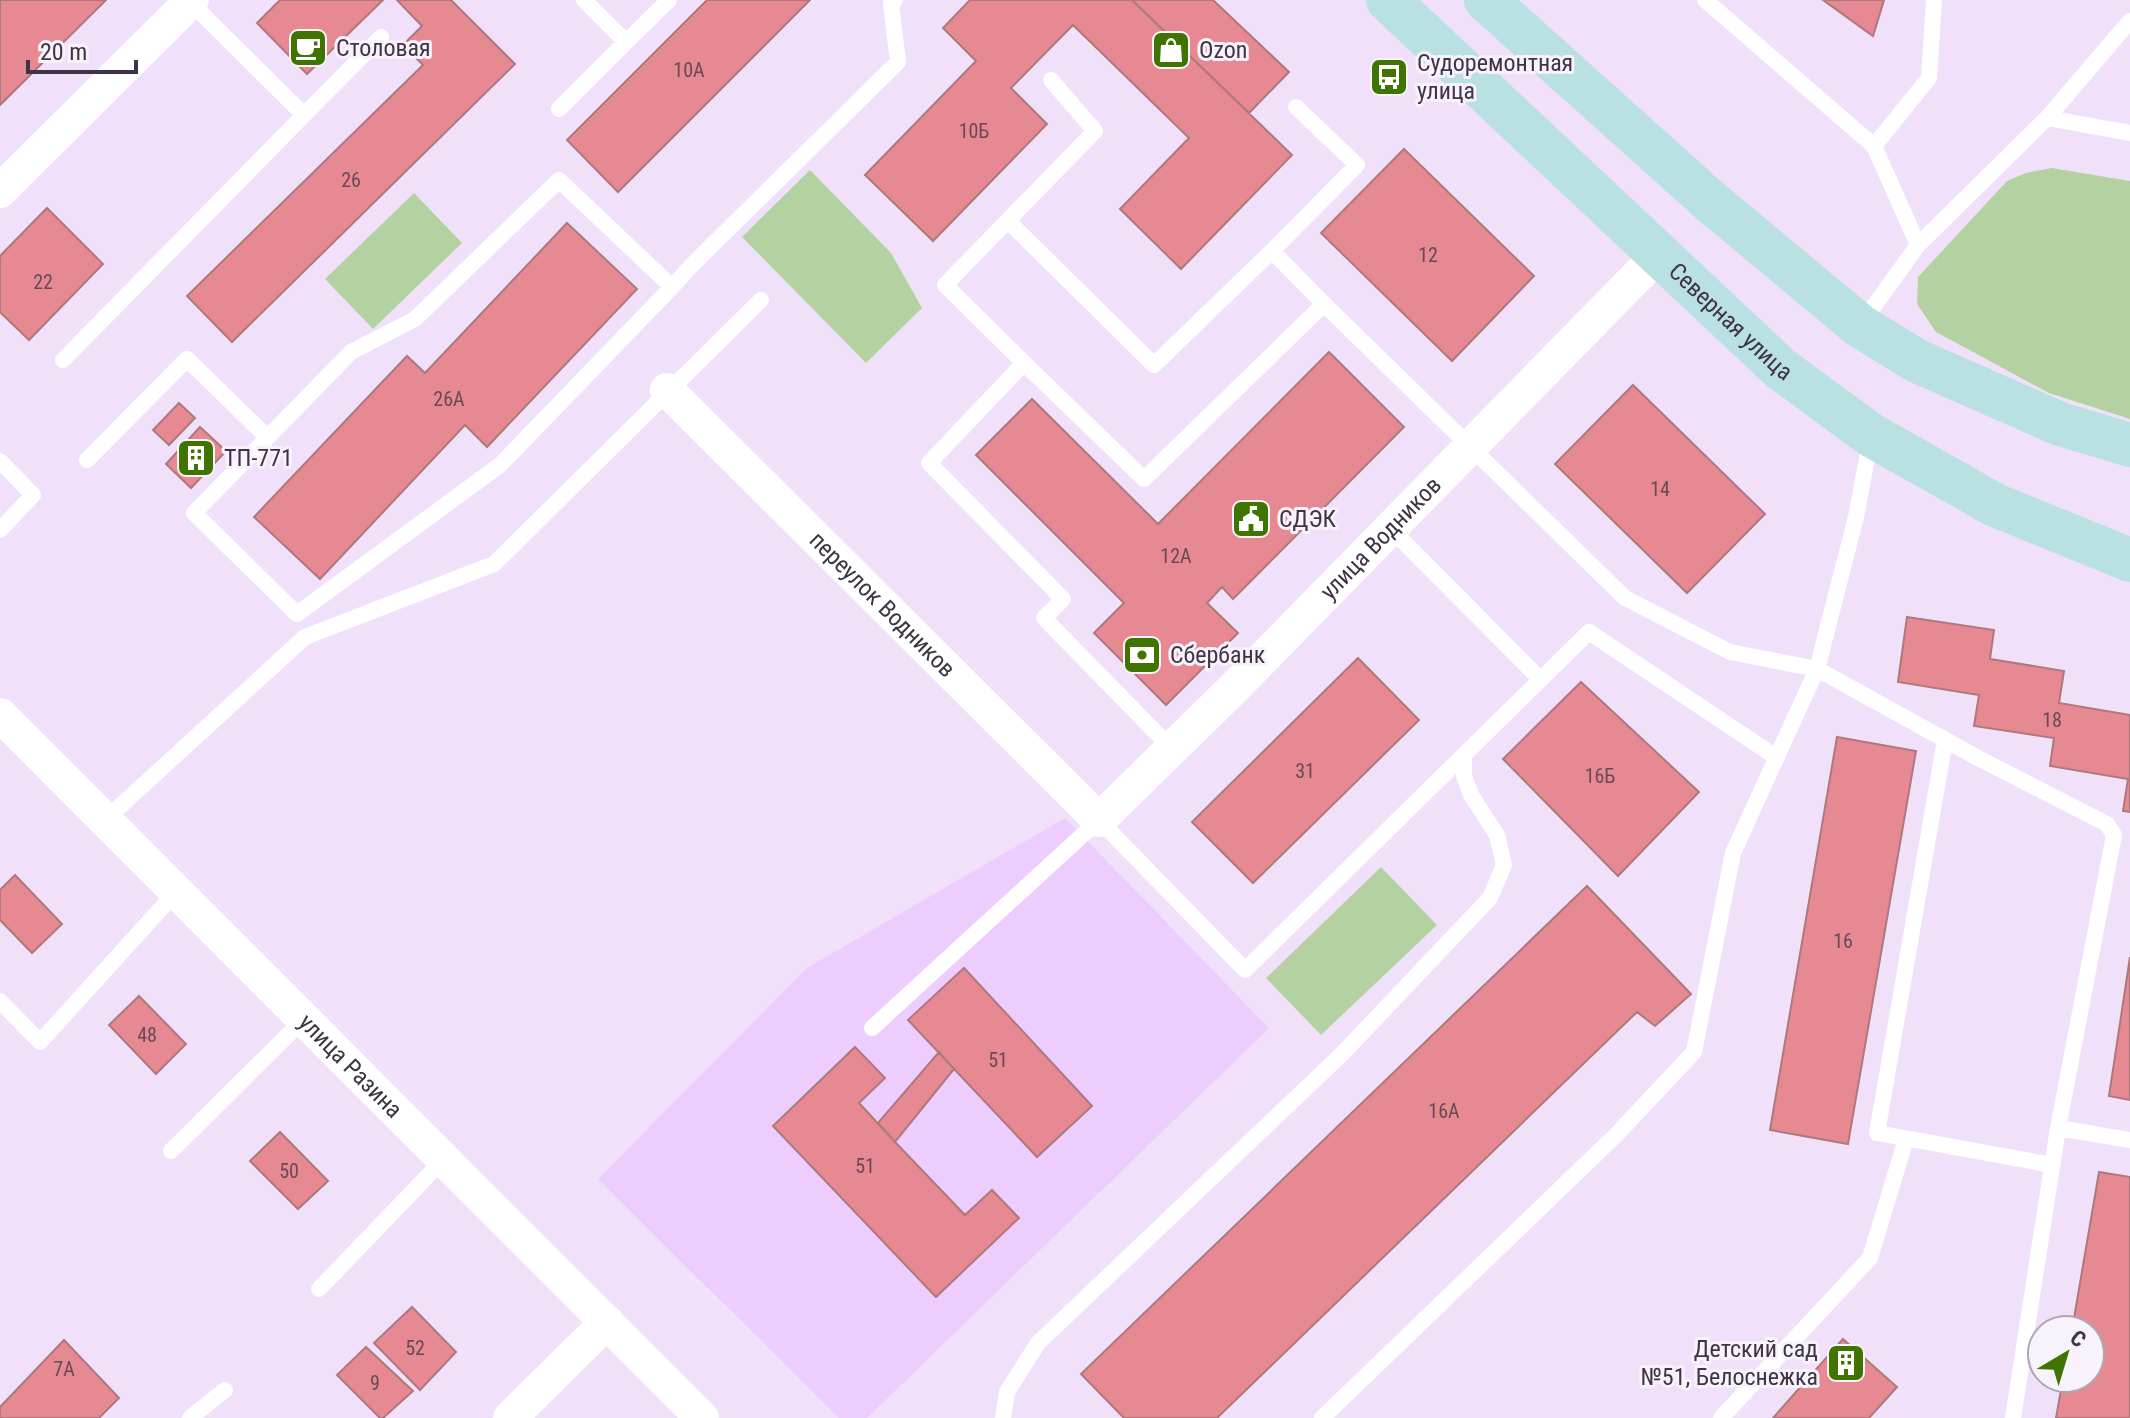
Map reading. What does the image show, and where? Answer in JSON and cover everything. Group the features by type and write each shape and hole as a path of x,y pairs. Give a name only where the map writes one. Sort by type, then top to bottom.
{"street":[{"name":"Северная улица","path":"1388,0 1781,369 1871,435 1995,505 2130,560"},
{"path":"0,191 191,1"},
{"path":"1443,51 1487,1 1710,201 1860,326 1932,368 2060,424 2130,445"},
{"name":"улица Водников","path":"1099,820 1391,529 1659,254"},
{"name":"переулок Водников","path":"667,390 1099,820"},
{"name":"улица Разина","path":"0,715 702,1418"},
{"path":"510,1418 607,1322"}],"lane":[{"path":"584,0 626,42"},
{"path":"559,109 669,0"},
{"path":"297,614 500,465 672,287 898,62 891,4 895,0"},
{"path":"1705,0 1874,146 1918,245"},
{"path":"1874,146 1929,78 1934,0"},
{"path":"191,1 304,115"},
{"path":"1860,326 1918,245 2047,118 2130,21"},
{"path":"63,360 381,37"},
{"path":"1051,80 1095,131 945,285 1144,479 1324,304"},
{"path":"1008,221 1154,365 1357,165 1296,107"},
{"path":"2047,118 2130,133"},
{"path":"305,637 297,614 194,513 351,352 415,319 559,180 672,287"},
{"path":"1272,251 1470,449 1625,598 1730,652 1817,669 1945,740 2097,817 2107,824 2114,835 2058,1128 2013,1418"},
{"path":"105,820 305,637 494,564 761,300"},
{"path":"87,460 187,359 267,437"},
{"path":"1024,363 929,463 1063,599 1044,618 1172,749"},
{"path":"1322,1418 1616,1135 1694,1052 1733,853 1817,669 1856,517 1871,435"},
{"path":"0,461 33,495 0,530"},
{"path":"1391,529 1540,679"},
{"path":"872,1028 1099,820 1245,970 1589,632 1776,757"},
{"path":"1945,740 1877,1133 2052,1165"},
{"path":"1003,1418 1007,1392 1038,1343 1342,1054 1490,898 1504,865 1497,835 1471,795 1464,776 1464,755"},
{"path":"0,1001 40,1042 177,891"},
{"path":"171,1151 304,1019"},
{"path":"2058,1128 2130,1140"},
{"path":"1721,1418 1870,1258 1906,1139"},
{"path":"319,1289 444,1159"},
{"path":"190,1418 225,1390"}],"shaded area":[{"path":"1065,818 1269,1028 867,1418 839,1418 598,1179 807,968"}],"green space":[{"path":"2052,168 2130,181 2130,419 2049,393 1936,332 1917,304 1918,277 2007,181 2026,173"},
{"path":"810,170 891,253 922,308 866,363 742,237"},
{"path":"414,193 462,243 373,329 325,279"},
{"path":"1381,867 1437,925 1321,1035 1266,978"}],"building":[{"path":"0,0 106,0 0,105"},
{"name":"Столовая","path":"280,0 383,0 307,74 257,23"},
{"path":"397,0 451,0 515,64 232,342 187,296 423,65 403,45 422,26"},
{"path":"707,0 810,0 618,192 567,140"},
{"path":"970,0 1132,0 1292,155 1181,269 1120,209 1189,138 1073,25 1011,88 1047,124 933,241 865,175 976,61 943,28"},
{"path":"1132,0 1213,0 1289,72 1249,113"},
{"path":"1823,0 1884,0 1873,36"},
{"path":"1404,149 1534,276 1452,361 1321,233"},
{"path":"47,208 103,264 29,340 0,312 0,256"},
{"path":"567,223 637,289 487,447 465,425 320,579 254,517 407,356 425,373"},
{"path":"1329,352 1404,427 1233,599 1222,587 1207,603 1238,633 1166,705 1094,633 1124,603 976,455 1032,399 1158,524"},
{"path":"1633,385 1765,514 1687,593 1555,464"},
{"path":"179,403 195,418 169,445 153,430"},
{"name":"ТП-771","path":"200,427 226,451 191,488 166,464"},
{"path":"1907,617 1994,630 1990,659 2064,671 2059,703 2130,715 2130,812 2123,811 2128,779 2050,766 2054,738 1974,726 1979,695 1898,682"},
{"path":"1358,658 1419,720 1253,883 1192,822"},
{"path":"1581,682 1699,792 1618,876 1503,759"},
{"path":"1837,737 1916,751 1848,1144 1770,1130"},
{"path":"15,875 62,924 32,953 0,920 0,890"},
{"path":"1587,886 1691,994 1655,1026 1637,1012 1217,1418 1124,1418 1081,1374"},
{"path":"2130,957 2130,1100 2109,1096"},
{"path":"964,968 1092,1106 1037,1157 908,1020"},
{"path":"139,996 186,1044 156,1074 109,1025"},
{"path":"855,1047 885,1078 859,1103 965,1215 992,1190 1019,1218 936,1297 773,1126"},
{"path":"939,1052 954,1069 895,1142 878,1123"},
{"path":"280,1132 328,1181 298,1209 250,1161"},
{"path":"2099,1172 2130,1177 2130,1418 2056,1418 2060,1394 2106,1394 2106,1314 2075,1314"},
{"path":"412,1307 456,1352 420,1390 374,1343"},
{"name":"Детский сад №51, Белоснежка","path":"1843,1339 1897,1387 1869,1418 1773,1418"},
{"path":"64,1340 119,1398 99,1418 0,1418 0,1407"},
{"path":"366,1347 413,1391 383,1418 337,1375"}],"place":[{"name":"Столовая","path":"308,48"},
{"name":"Ozon","path":"1171,50"},
{"name":"Судоремонтная улица","path":"1389,77"},
{"name":"ТП-771","path":"196,458"},
{"name":"СДЭК","path":"1251,519"},
{"name":"Сбербанк","path":"1142,655"},
{"name":"Детский сад №51, Белоснежка","path":"1846,1363"}]}
